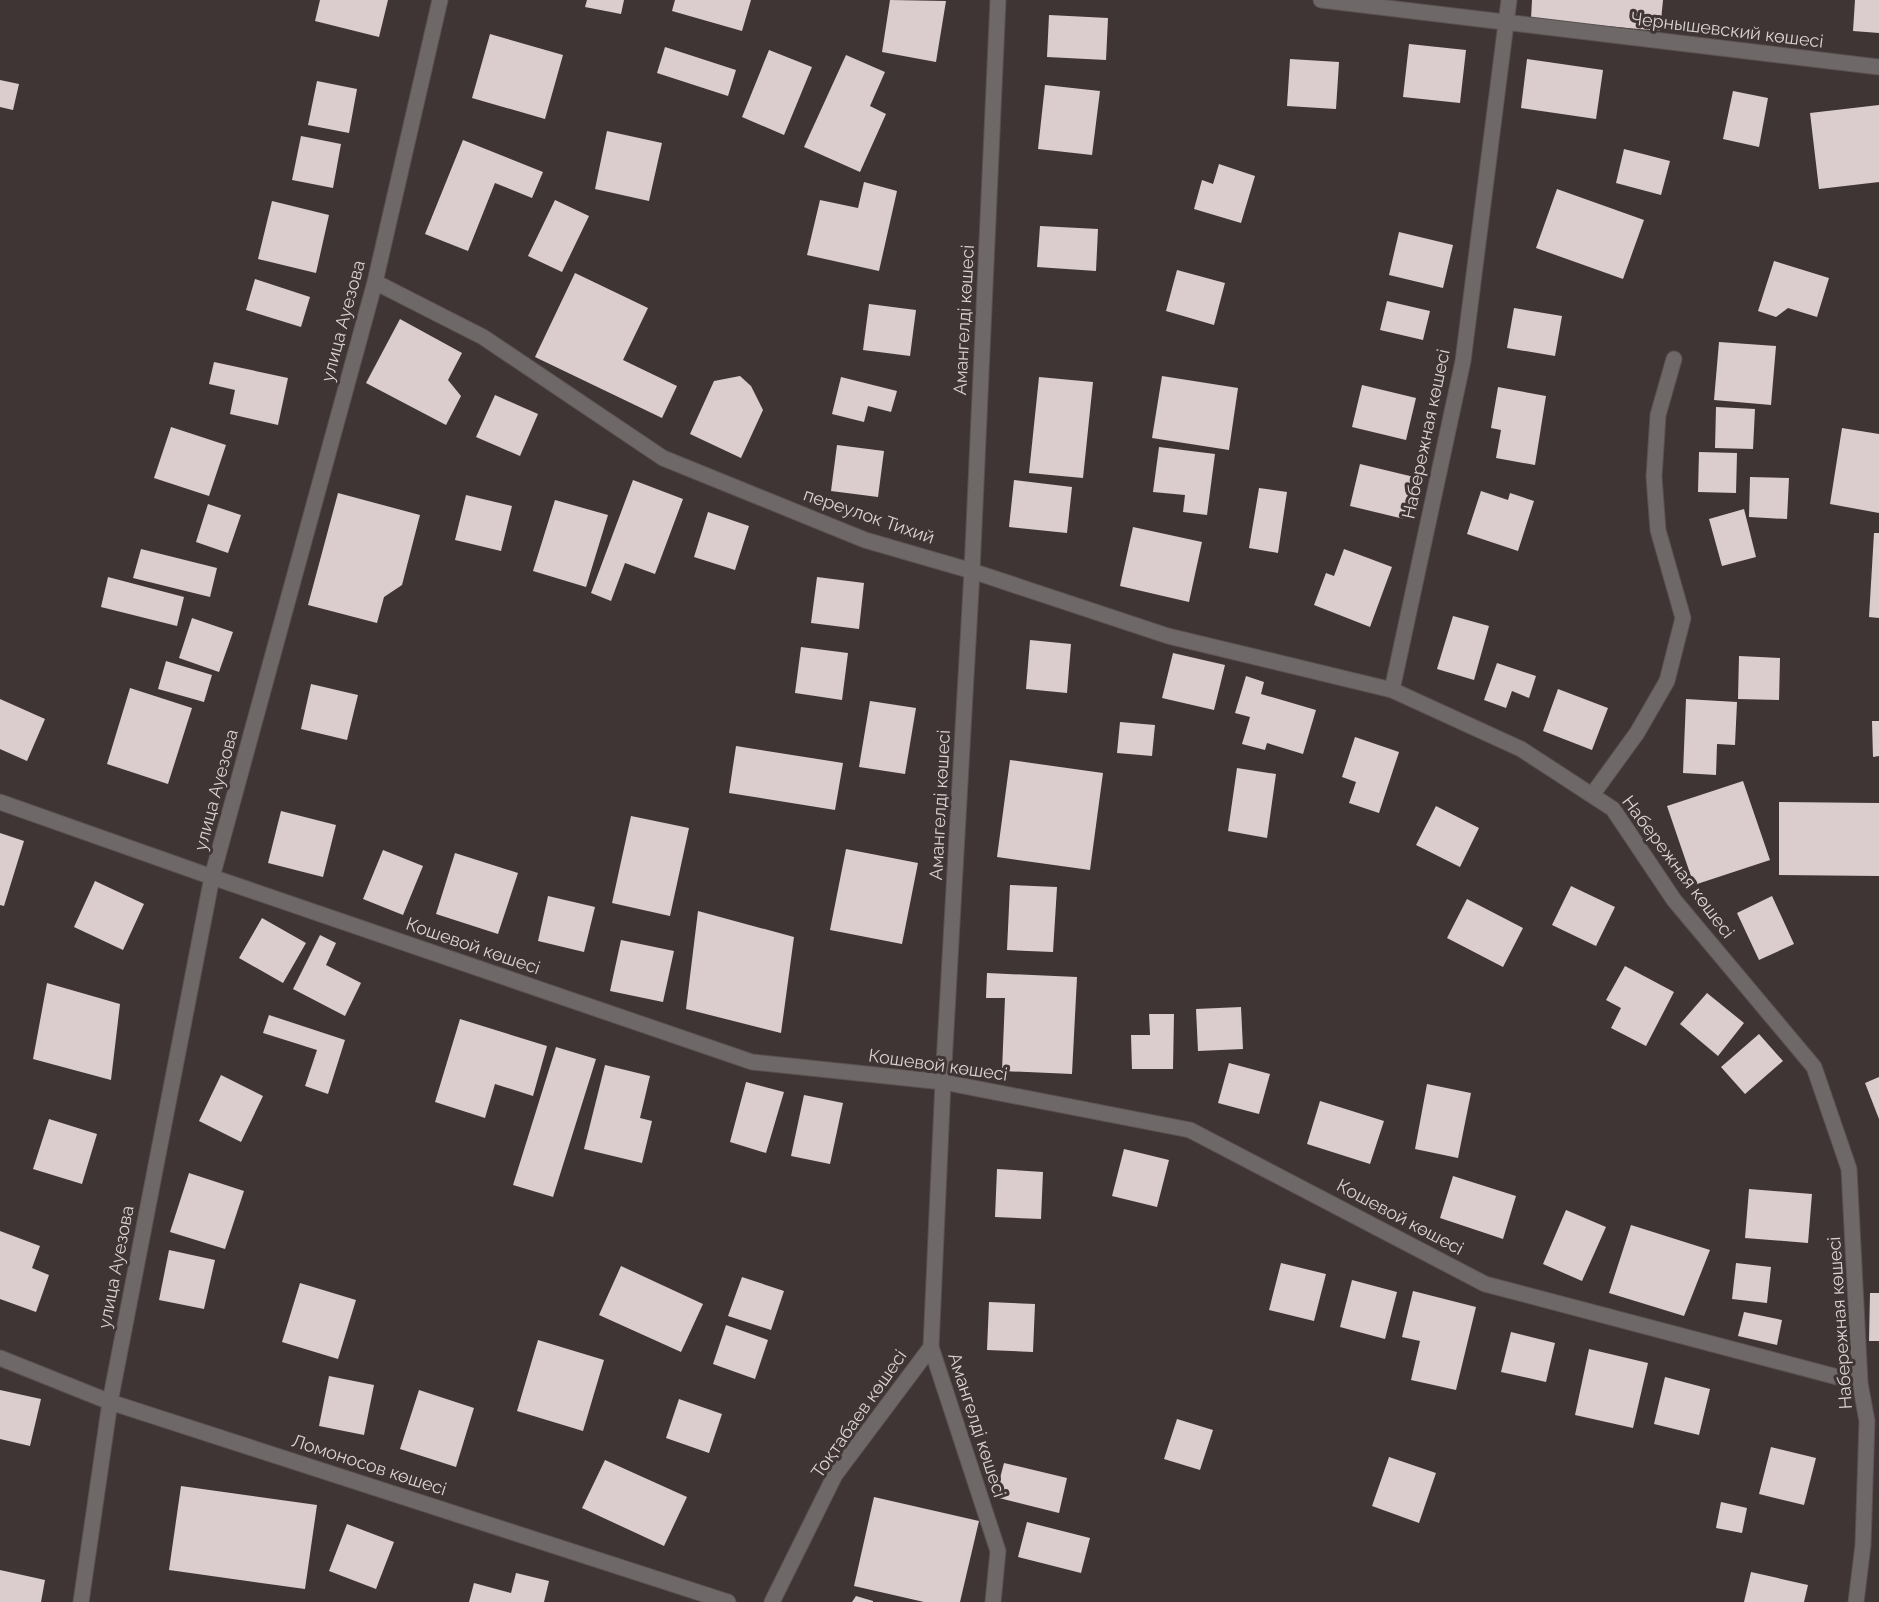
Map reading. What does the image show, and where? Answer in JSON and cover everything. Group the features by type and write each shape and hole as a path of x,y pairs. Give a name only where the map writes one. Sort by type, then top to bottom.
{"street":[{"name":"улица Ауезова","path":"81,1602 110,1402 212,877 375,282 440,0"},
{"name":"Амангелді көшесі","path":"993,1602 998,1551 931,1347 943,1082 972,571 998,0"},
{"name":"Чернышевский көшесі","path":"1321,0 1879,67"},
{"name":"Набережная көшесі","path":"1509,0 1463,361 1392,690 1521,749 1613,809 1674,900 1814,1067 1850,1169 1860,1383 1867,1421 1863,1545 1857,1602"},
{"name":"переулок Тихий","path":"375,282 483,337 663,458 865,540 972,571 1168,636 1392,690"},
{"path":"1592,795 1637,734 1667,681 1683,618 1658,530 1654,477 1658,416 1674,359"},
{"name":"Кошевой көшесі","path":"0,802 752,1062 943,1082 1190,1130 1485,1284 1860,1383"},
{"name":"Тоқтабаев көшесі","path":"772,1602 835,1475 931,1347"},
{"name":"Ломоносов көшесі","path":"0,1358 110,1402 728,1602"}],"building":[{"path":"320,0 388,0 379,37 315,21"},
{"path":"587,0 624,0 621,14 585,7"},
{"path":"675,0 751,0 742,31 672,11"},
{"path":"890,0 946,1 936,62 882,52"},
{"path":"1532,0 1663,0 1660,31 1531,19"},
{"path":"1855,0 1879,0 1879,33 1853,31"},
{"path":"1049,15 1108,18 1106,60 1047,57"},
{"path":"490,34 563,55 545,119 472,98"},
{"path":"1409,44 1466,50 1460,103 1403,97"},
{"path":"665,47 736,70 728,96 657,73"},
{"path":"769,50 812,67 784,135 742,117"},
{"path":"846,55 885,72 870,106 886,114 860,172 804,147"},
{"path":"1290,59 1339,62 1336,109 1287,106"},
{"path":"1527,59 1603,70 1596,119 1521,108"},
{"path":"0,80 19,84 13,110 0,107"},
{"path":"317,81 357,89 349,133 308,125"},
{"path":"1045,85 1100,91 1092,155 1038,149"},
{"path":"1733,91 1768,98 1759,147 1723,139"},
{"path":"1879,105 1879,182 1819,189 1810,113"},
{"path":"607,131 662,143 649,201 595,189"},
{"path":"301,136 341,144 333,188 292,180"},
{"path":"463,140 543,172 532,198 495,183 468,251 425,234"},
{"path":"1624,149 1670,161 1661,195 1616,183"},
{"path":"1219,164 1255,176 1241,223 1194,209 1202,180 1213,184"},
{"path":"864,182 897,191 879,271 807,255 820,200 858,208"},
{"path":"1557,189 1644,220 1623,279 1536,248"},
{"path":"555,200 589,216 562,272 528,256"},
{"path":"272,201 329,215 316,273 258,259"},
{"path":"1040,226 1098,229 1096,271 1037,267"},
{"path":"1399,232 1453,245 1443,288 1389,275"},
{"path":"1774,261 1829,278 1817,317 1788,308 1776,317 1758,311"},
{"path":"1177,270 1225,283 1214,325 1166,311"},
{"path":"575,273 648,308 623,360 677,386 662,418 535,357"},
{"path":"255,279 310,297 301,327 246,310"},
{"path":"1387,301 1430,311 1423,340 1380,330"},
{"path":"869,304 916,310 910,356 863,350"},
{"path":"1514,308 1562,316 1555,356 1507,348"},
{"path":"400,319 462,353 448,380 461,396 446,425 366,383"},
{"path":"1719,342 1776,346 1771,405 1714,400"},
{"path":"214,362 288,378 278,425 230,414 235,390 209,384"},
{"path":"740,376 751,386 763,410 741,458 690,434 714,381"},
{"path":"1162,376 1238,388 1229,450 1152,438"},
{"path":"841,377 897,391 891,412 868,406 864,422 832,414"},
{"path":"1039,377 1093,382 1083,478 1029,473"},
{"path":"1362,385 1416,398 1406,440 1352,427"},
{"path":"1498,387 1546,396 1535,465 1496,458 1501,430 1491,428"},
{"path":"495,395 538,414 520,456 476,437"},
{"path":"1716,407 1755,409 1753,449 1715,448"},
{"path":"171,427 226,445 209,496 154,478"},
{"path":"1842,428 1879,434 1879,513 1830,504"},
{"path":"837,445 884,451 878,497 831,491"},
{"path":"1159,447 1215,454 1207,515 1183,512 1185,495 1153,492"},
{"path":"1699,452 1737,453 1736,493 1698,492"},
{"path":"1360,464 1414,477 1404,519 1350,506"},
{"path":"1750,477 1789,478 1787,519 1749,517"},
{"path":"633,480 683,499 655,574 625,563 611,601 591,593"},
{"path":"1014,480 1072,487 1067,533 1009,527"},
{"path":"1259,488 1287,492 1278,553 1249,548"},
{"path":"1481,491 1508,500 1510,493 1534,501 1518,551 1467,534"},
{"path":"338,493 420,515 402,585 384,597 377,623 308,605"},
{"path":"466,495 512,506 501,551 455,540"},
{"path":"555,500 608,515 586,587 533,571"},
{"path":"208,504 241,515 228,553 196,542"},
{"path":"1744,509 1756,557 1722,566 1709,519"},
{"path":"708,512 749,526 735,570 694,557"},
{"path":"1133,527 1202,542 1189,602 1120,586"},
{"path":"1874,533 1879,533 1879,618 1869,617"},
{"path":"141,549 217,568 210,597 133,578"},
{"path":"1344,549 1392,567 1370,627 1314,605 1326,573 1334,576"},
{"path":"108,577 184,597 177,626 101,607"},
{"path":"817,577 864,583 859,629 811,623"},
{"path":"1453,616 1489,626 1474,680 1437,669"},
{"path":"192,618 233,632 219,672 179,658"},
{"path":"1030,640 1071,644 1067,693 1026,689"},
{"path":"801,647 848,653 842,700 795,693"},
{"path":"1173,653 1225,665 1214,710 1162,698"},
{"path":"1739,656 1780,658 1779,700 1738,699"},
{"path":"166,661 212,675 204,702 158,689"},
{"path":"1497,663 1536,676 1529,698 1512,691 1506,708 1484,700"},
{"path":"1246,676 1264,682 1261,694 1316,710 1303,754 1267,743 1265,750 1242,744 1250,717 1235,713"},
{"path":"311,684 358,695 347,740 301,729"},
{"path":"130,688 192,708 168,784 107,764"},
{"path":"1558,689 1608,708 1592,750 1543,731"},
{"path":"0,699 45,719 27,761 0,749"},
{"path":"1686,699 1737,702 1735,745 1717,744 1716,775 1683,773"},
{"path":"870,701 916,708 905,774 859,767"},
{"path":"1872,721 1879,721 1879,756 1873,757"},
{"path":"1120,722 1155,725 1152,756 1117,753"},
{"path":"1355,737 1399,752 1379,813 1349,803 1356,782 1342,777"},
{"path":"736,746 843,763 835,810 729,793"},
{"path":"1010,760 1103,773 1090,870 997,857"},
{"path":"1237,768 1276,774 1267,838 1228,831"},
{"path":"1743,781 1770,860 1694,885 1667,806"},
{"path":"1779,802 1879,803 1879,876 1779,875"},
{"path":"1436,806 1479,828 1460,867 1416,845"},
{"path":"281,811 336,825 323,877 268,863"},
{"path":"631,816 689,828 670,916 612,903"},
{"path":"0,833 24,841 4,906 0,905"},
{"path":"846,849 918,863 902,944 830,930"},
{"path":"383,850 423,866 403,915 363,899"},
{"path":"455,853 518,873 498,934 436,914"},
{"path":"95,881 144,904 123,950 74,927"},
{"path":"1010,885 1057,887 1053,952 1007,950"},
{"path":"1571,886 1615,907 1596,946 1552,925"},
{"path":"548,896 595,907 584,952 538,941"},
{"path":"1772,896 1794,944 1759,960 1737,913"},
{"path":"1467,899 1523,928 1503,967 1447,938"},
{"path":"698,911 794,937 781,1033 686,1009"},
{"path":"262,918 306,943 283,983 239,958"},
{"path":"320,935 336,943 326,965 361,983 345,1016 293,989"},
{"path":"621,940 674,951 663,1002 610,991"},
{"path":"1625,966 1674,992 1646,1046 1611,1028 1621,1008 1606,1000"},
{"path":"987,973 1077,977 1072,1074 1002,1071 1005,998 986,998"},
{"path":"47,983 120,1004 111,1080 33,1059"},
{"path":"1707,993 1744,1023 1718,1056 1680,1024"},
{"path":"1241,1007 1243,1049 1198,1051 1196,1009"},
{"path":"1149,1014 1174,1014 1173,1069 1132,1069 1131,1035 1150,1035"},
{"path":"269,1015 345,1040 328,1094 305,1086 317,1050 263,1033"},
{"path":"460,1019 547,1046 533,1096 495,1084 485,1118 435,1102"},
{"path":"1759,1034 1783,1061 1745,1094 1721,1067"},
{"path":"556,1047 596,1059 553,1197 513,1185"},
{"path":"1229,1063 1270,1074 1259,1114 1218,1103"},
{"path":"605,1065 650,1076 640,1118 652,1121 642,1163 584,1149"},
{"path":"221,1075 263,1096 241,1142 199,1121"},
{"path":"1879,1077 1879,1119 1865,1083"},
{"path":"746,1082 784,1092 766,1153 730,1142"},
{"path":"1427,1084 1471,1093 1458,1158 1415,1149"},
{"path":"804,1095 843,1103 830,1164 791,1156"},
{"path":"1320,1101 1384,1121 1370,1164 1307,1144"},
{"path":"49,1119 97,1134 82,1184 33,1169"},
{"path":"1124,1149 1169,1160 1157,1207 1112,1196"},
{"path":"997,1169 1043,1172 1041,1219 995,1217"},
{"path":"189,1173 244,1191 225,1249 170,1232"},
{"path":"1453,1176 1516,1196 1503,1239 1440,1218"},
{"path":"1749,1189 1812,1194 1808,1243 1745,1238"},
{"path":"1566,1210 1606,1227 1582,1281 1543,1264"},
{"path":"1631,1225 1710,1250 1684,1316 1609,1293"},
{"path":"0,1231 40,1246 32,1268 49,1275 36,1312 0,1299"},
{"path":"169,1250 215,1260 204,1309 159,1300"},
{"path":"1281,1263 1326,1274 1314,1321 1269,1310"},
{"path":"1736,1263 1771,1267 1767,1303 1732,1299"},
{"path":"621,1266 703,1304 681,1352 599,1315"},
{"path":"742,1277 784,1291 771,1330 728,1316"},
{"path":"1352,1280 1397,1292 1385,1339 1340,1327"},
{"path":"300,1283 356,1300 338,1359 282,1342"},
{"path":"1413,1291 1476,1307 1456,1390 1411,1380 1420,1341 1402,1337"},
{"path":"1870,1293 1879,1293 1879,1341 1869,1341"},
{"path":"989,1302 1035,1304 1033,1352 987,1350"},
{"path":"1744,1312 1782,1320 1777,1345 1738,1336"},
{"path":"726,1325 768,1340 755,1379 713,1364"},
{"path":"1511,1332 1555,1343 1546,1382 1501,1372"},
{"path":"538,1340 604,1360 583,1431 517,1411"},
{"path":"1589,1349 1648,1363 1633,1428 1575,1415"},
{"path":"329,1376 374,1385 364,1435 319,1426"},
{"path":"1665,1377 1710,1389 1699,1435 1654,1424"},
{"path":"0,1390 41,1399 30,1446 0,1439"},
{"path":"419,1390 474,1408 456,1467 400,1449"},
{"path":"679,1399 722,1414 709,1453 666,1438"},
{"path":"1177,1419 1213,1430 1200,1470 1164,1459"},
{"path":"1771,1447 1816,1458 1804,1505 1759,1494"},
{"path":"1389,1457 1436,1473 1419,1523 1372,1506"},
{"path":"605,1460 687,1497 664,1546 582,1508"},
{"path":"1004,1463 1067,1478 1059,1513 995,1497"},
{"path":"181,1486 317,1505 305,1589 169,1570"},
{"path":"874,1497 979,1521 960,1602 924,1602 854,1586"},
{"path":"1721,1502 1747,1508 1742,1533 1716,1528"},
{"path":"1027,1522 1090,1538 1081,1573 1018,1557"},
{"path":"347,1524 394,1542 376,1589 329,1571"},
{"path":"0,1570 45,1580 41,1602 0,1602"},
{"path":"1751,1572 1808,1585 1804,1602 1744,1602"},
{"path":"516,1573 549,1581 544,1602 469,1602 474,1583 511,1593"},
{"path":"856,1596 873,1601 873,1602 852,1602"}]}
